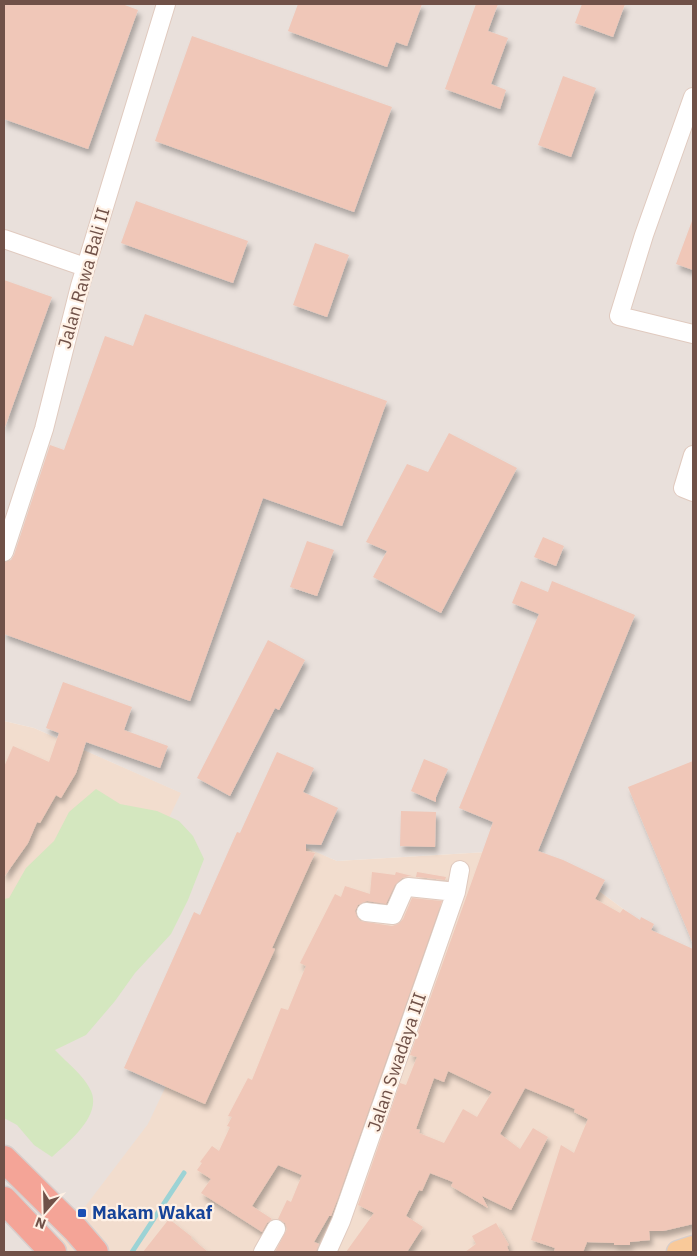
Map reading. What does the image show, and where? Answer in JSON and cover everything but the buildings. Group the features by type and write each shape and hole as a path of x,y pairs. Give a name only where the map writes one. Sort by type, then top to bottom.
{"highway":[{"path":"4,1159 76,1230 95,1252"},
{"path":"4,1200 53,1252"}],"main road":[{"path":"678,1252 693,1247"}],"street":[{"name":"Jalan Rawa Bali II","path":"4,552 44,429 85,267 166,4"},
{"path":"693,97 644,235 619,316 693,334"},
{"path":"4,238 85,267"},
{"path":"693,456 683,488 693,492"},
{"name":"Jalan Swadaya III","path":"327,1252 341,1221 456,892 460,870"},
{"path":"366,912 393,914 404,890 408,887 456,892"},
{"path":"263,1252 276,1229"}],"shaded area":[{"path":"4,4 693,4 693,963 572,871 487,852 337,861 283,838 148,1124 68,1229 41,1252 4,1252 4,1062 153,851 181,793 34,728 4,721"},
{"path":"4,721 34,728 182,793 153,851 4,1062"},
{"path":"283,837 337,861 487,852 572,871 693,963 693,1252 41,1252"}],"green space":[{"path":"96,789 120,804 157,811 179,821 193,836 204,859 188,900 171,934 135,973 115,1001 86,1035 55,1050 75,1069 88,1085 93,1100 92,1110 82,1128 52,1157 34,1145 17,1125 4,1118 4,899 9,898 26,868 54,841 69,812"}],"waterway":[{"path":"132,1252 184,1173"}],"place":[{"name":"Makam Wakaf","path":"82,1213"}]}
